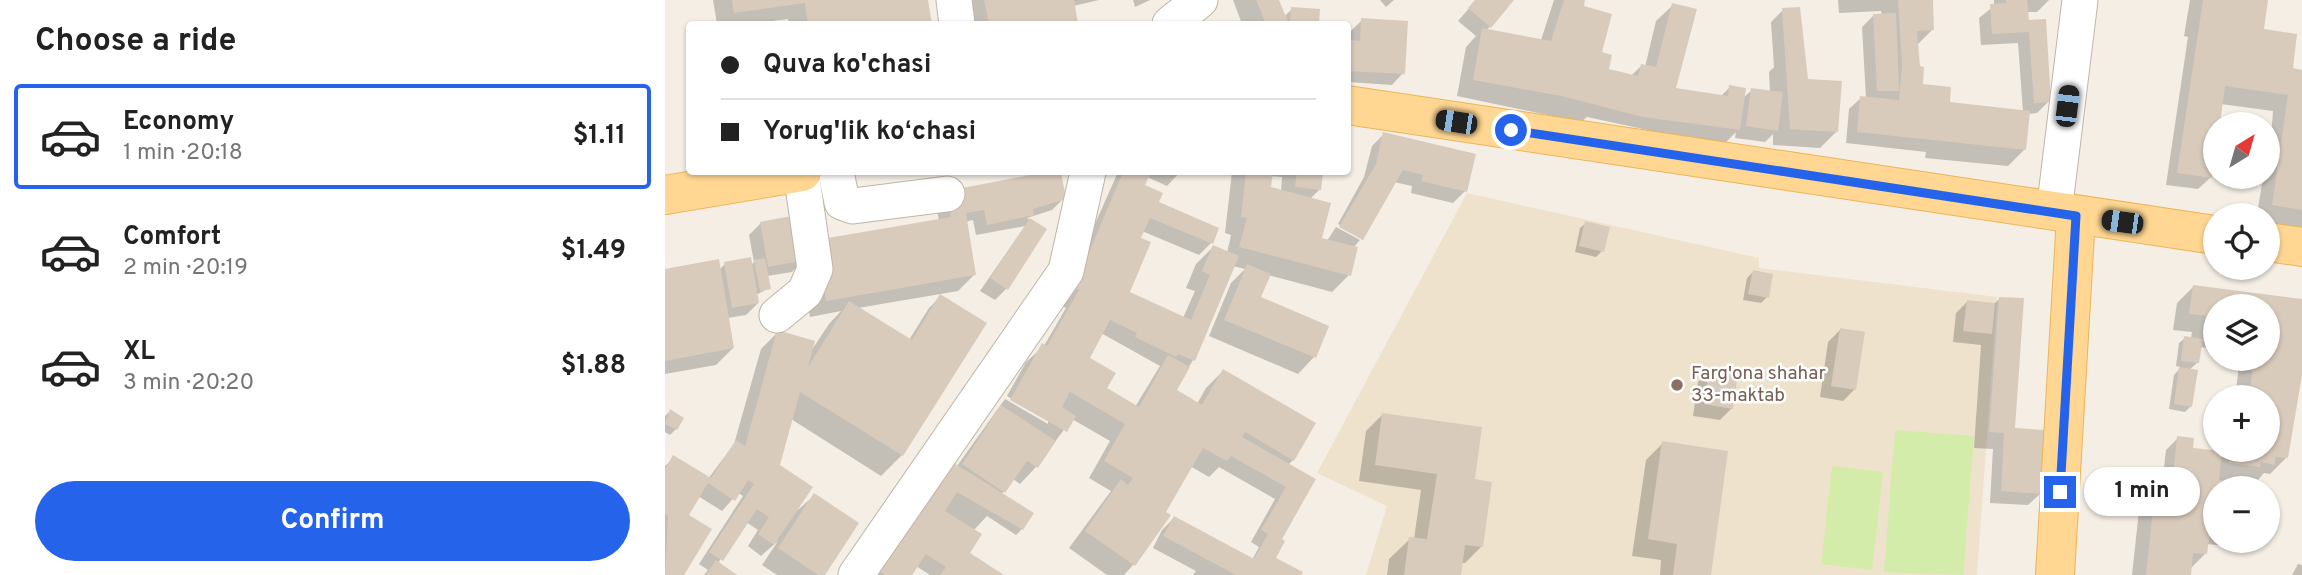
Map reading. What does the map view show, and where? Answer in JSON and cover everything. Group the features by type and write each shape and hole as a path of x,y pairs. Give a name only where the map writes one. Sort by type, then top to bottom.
{"main road":[{"path":"1351,106 2203,233"},
{"path":"665,195 784,175"},
{"path":"2055,575 2065,214"},
{"path":"2280,244 2302,247"}],"street":[{"path":"954,0 957,21"},
{"path":"1174,21 1200,0"},
{"path":"2065,214 2080,0"},
{"path":"777,315 805,292 815,269 802,175"},
{"path":"837,175 842,202 853,206 947,194"},
{"path":"856,575 1066,271 1087,175"}],"shaded area":[{"name":"Farg'ona shahar 33-maktab","path":"1467,193 1759,258 1759,268 1997,297 1977,575 1366,575 1387,506 1317,473"}],"green space":[{"path":"1895,430 1974,436 1963,575 1884,572"},
{"path":"1832,466 1883,472 1872,570 1821,564"}],"building":[{"path":"732,0 928,0 932,21 808,21 805,3 734,13"},
{"path":"984,0 1074,0 1078,21 988,21"},
{"path":"1256,0 1279,0 1288,21 1265,21"},
{"path":"1475,0 1514,0 1491,28 1468,8"},
{"path":"1564,0 1585,0 1584,6 1612,14 1602,52 1612,55 1609,69 1638,76 1641,64 1656,67 1672,3 1697,9 1676,88 1728,96 1729,85 1746,88 1740,130 1643,117 1561,96 1473,80 1482,28 1551,41"},
{"path":"1898,0 1933,0 1934,30 1917,31 1920,66 1924,67 1923,84 1951,87 1950,102 2030,111 2026,150 1857,132 1860,96 1899,100 1902,65"},
{"path":"2006,0 2027,0 2029,20 2046,19 2051,102 2034,103 2029,32 1992,34 1990,4 2006,3"},
{"path":"2203,0 2268,0 2264,29 2297,34 2293,68 2302,70 2302,210 2272,203 2274,189 2280,189 2280,150 2288,95 2225,86 2222,112 2203,112 2203,177 2177,173"},
{"path":"1291,7 1320,9 1319,21 1290,21"},
{"path":"1800,7 1808,79 1842,81 1838,132 1790,129 1782,8"},
{"path":"1896,13 1899,91 1877,91 1873,14"},
{"path":"1361,18 1408,21 1405,74 1351,71 1351,40 1360,41"},
{"path":"1751,88 1783,92 1778,131 1746,126"},
{"path":"1383,132 1476,154 1467,192 1421,181 1423,175 1403,170 1363,240 1339,227 1376,164"},
{"path":"1030,175 1062,175 1066,199 1033,209 1034,215 987,225 984,210 966,213 976,275 826,301 816,240 951,217 947,191"},
{"path":"1122,175 1150,175 1145,185 1163,193 1159,202 1219,228 1213,244 1150,218 1141,238 1151,242 1130,292 1191,320 1210,275 1202,271 1213,245 1239,256 1195,361 1178,354 1176,357 1135,337 1137,333 1110,320 1090,358 1116,373 1107,388 1139,407 1168,355 1190,367 1177,390 1202,405 1223,369 1316,423 1294,461 1245,432 1242,437 1316,479 1282,539 1285,541 1276,558 1303,572 1301,575 1236,575 1163,536 1174,516 1254,559 1268,534 1261,530 1286,487 1231,456 1227,461 1203,448 1166,512 1171,515 1135,566 1085,531 1121,479 1128,485 1133,478 1104,461 1125,424 1070,392 1062,407 1076,416 1067,432 1010,400 1042,343 1047,346 1079,290 1074,288"},
{"path":"1246,175 1273,175 1271,187 1331,203 1322,238 1358,247 1351,276 1239,247 1247,218 1241,217"},
{"path":"1297,175 1323,175 1321,190 1295,187"},
{"path":"797,215 805,260 768,267 760,222"},
{"path":"1030,218 1047,229 1008,290 990,278"},
{"path":"1585,221 1610,227 1604,252 1579,246"},
{"path":"751,257 759,303 732,308 724,262"},
{"path":"765,258 771,289 760,291 754,260"},
{"path":"719,259 734,348 665,361 665,269"},
{"path":"1247,264 1271,274 1261,297 1329,326 1316,358 1224,320"},
{"path":"1753,270 1773,274 1769,298 1748,294"},
{"path":"2193,285 2263,294 2203,294 2203,315 2189,314"},
{"path":"940,294 987,323 903,456 800,392 780,465 813,487 774,545 758,534 769,517 757,509 723,561 709,552 754,484 748,480 735,501 708,483 689,515 712,529 684,575 665,575 668,516 665,514 665,469 673,455 711,478 736,440 745,446 777,330 815,341 808,367 849,301 912,340"},
{"path":"2280,296 2302,299 2302,375 2288,458 2280,457 2280,385 2251,385 2252,371 2280,371"},
{"path":"1999,297 2024,298 2015,428 2045,430 2041,494 2001,491 2004,433 1989,432"},
{"path":"1967,300 1995,303 1992,334 1963,331"},
{"path":"1840,328 1865,332 1856,390 1831,386"},
{"path":"2184,336 2203,339 2199,363 2181,361"},
{"path":"2179,367 2198,370 2192,407 2174,404"},
{"path":"1709,368 1738,373 1733,409 1704,404"},
{"path":"1001,405 1056,441 1038,468 1027,461 1005,493 962,464"},
{"path":"670,409 684,418 677,430 665,424"},
{"path":"1382,413 1482,427 1475,479 1492,482 1483,547 1465,545 1461,575 1404,575 1409,537 1427,539 1437,474 1375,465"},
{"path":"2177,436 2194,438 2193,448 2203,449 2203,462 2221,462 2219,476 2203,476 2203,553 2207,554 2193,553 2191,575 2146,575 2157,473 2173,475"},
{"path":"1662,441 1728,451 1711,575 1673,575 1677,544 1648,539"},
{"path":"949,460 1034,513 1023,530 957,492 945,511 982,534 970,553 1004,575 940,575 946,567 926,554 912,575 885,575 876,569"},
{"path":"2229,462 2261,462 2260,467"},
{"path":"814,493 859,523 825,575 818,575 778,548"},
{"path":"716,560 737,575 706,575"}],"place":[{"name":"Farg'ona shahar 33-maktab","path":"1677,385"}],"route":[{"path":"1511,130 2076,216 2060,492"}]}
